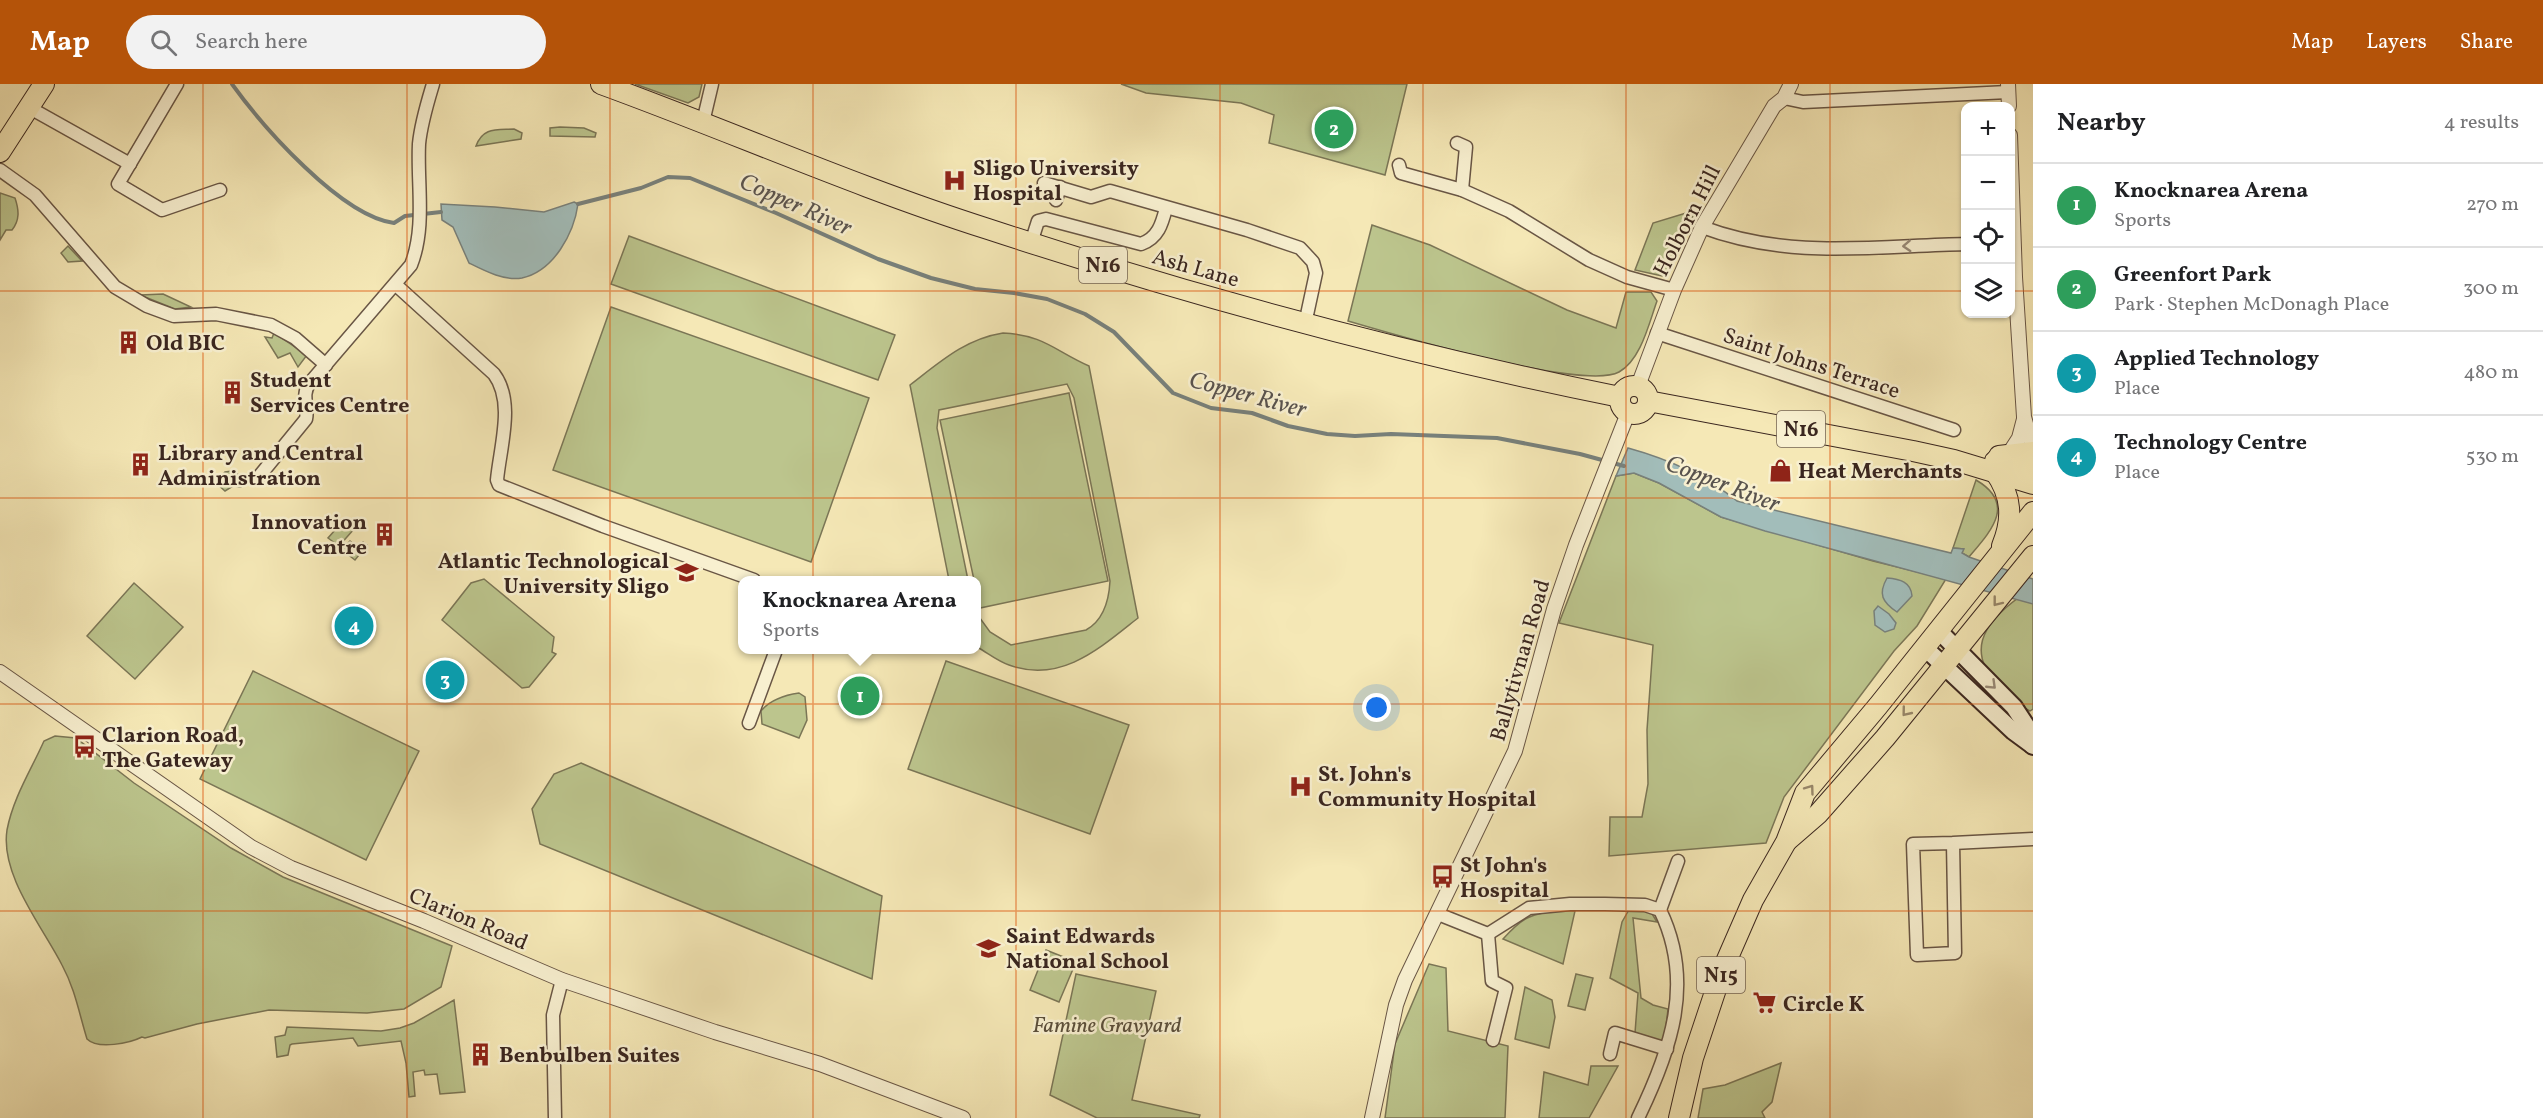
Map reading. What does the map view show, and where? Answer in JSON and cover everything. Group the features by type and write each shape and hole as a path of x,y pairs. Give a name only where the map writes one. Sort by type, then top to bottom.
{"highway":[{"path":"0,152 44,84"},
{"name":"Ash Lane","path":"601,84 704,122 837,176 1031,243 1305,324 1624,405"},
{"path":"1624,405 1642,412 1643,394"},
{"name":"N16","path":"1643,394 1954,460 1988,466 2033,468"},
{"path":"1997,559 2008,532 2011,509 2005,486 1988,466 2008,455 2033,450"},
{"name":"N16","path":"1988,466 2033,484"},
{"name":"N15","path":"1679,1118 1693,1058 1722,971 1753,900 1786,842 1805,793 1939,631 2033,512"},
{"name":"N15","path":"1786,842 1818,814 1885,738 2033,556"}],"main road":[{"path":"1939,631 2014,707 2029,730 2033,745"},
{"path":"1925,648 2013,731 2033,745"}],"street":[{"path":"177,84 118,184 162,210 220,190"},
{"path":"257,479 306,420 305,389 411,266 417,251 419,230 422,122 433,84"},
{"path":"704,122 712,84"},
{"name":"Holborn Hill","path":"1643,394 1658,333 1702,227 1774,106 1784,98 1791,84"},
{"path":"1784,98 1803,102 2008,88"},
{"path":"30,108 130,164"},
{"path":"1457,143 1466,147 1462,190"},
{"path":"2010,156 2011,210"},
{"path":"1400,165 1401,173 1462,190 1509,211 1589,260 1627,277 1674,290"},
{"path":"0,170 35,195 116,287 129,297 174,315 216,314 271,325 295,338 326,365"},
{"path":"1044,183 1058,194 1091,197 1110,191 1247,230 1300,248 1313,262 1316,273 1305,324"},
{"path":"1031,243 1038,221 1046,219 1141,244 1152,240 1161,227 1166,208"},
{"path":"1702,227 1758,243 1805,250 1961,244"},
{"path":"2014,264 2024,417 2033,450"},
{"path":"396,285 494,374 502,385 506,406 497,480 499,485 743,576"},
{"name":"Saint Johns Terrace","path":"1658,333 1954,430"},
{"name":"Ballytivnan Road","path":"1372,1118 1396,1005 1405,981 1515,751 1554,609 1614,449 1624,405"},
{"path":"2008,455 2019,438 2024,417"},
{"path":"749,723 775,654"},
{"name":"Clarion Road","path":"0,672 251,847 291,868 439,927 562,980 715,1032 837,1070 963,1118"},
{"path":"1953,843 1955,953 1917,955 1913,844 2033,839"},
{"path":"1638,1118 1659,1074 1674,1018 1678,972 1676,951 1660,910 1678,861"},
{"path":"1488,934 1529,908 1570,904 1605,904 1645,905 1660,910"},
{"path":"1438,915 1488,934"},
{"path":"1488,934 1492,981 1506,988 1493,1040"},
{"path":"555,1118 553,1015 562,980"},
{"path":"1610,1054 1615,1033 1667,1048"}],"green space":[{"path":"635,84 702,84 699,97 688,103"},
{"path":"1121,84 1407,84 1385,175 1269,143 1274,115 1241,103 1146,93"},
{"path":"550,128 584,128 596,133 595,137 550,136"},
{"path":"514,129 522,133 521,139 476,146 482,135 486,133"},
{"path":"0,193 15,198 18,215 12,230 6,230 0,240"},
{"path":"1696,210 1668,270 1662,276 1635,270 1653,223"},
{"path":"1372,225 1430,245 1567,310 1616,328 1626,292 1651,292 1657,301 1639,350 1627,366 1619,372 1599,376 1568,374 1530,368 1444,348 1348,321"},
{"path":"629,236 895,335 878,380 611,284"},
{"path":"68,246 82,261 68,262 61,253"},
{"path":"163,294 191,307 175,309 140,295"},
{"path":"611,307 869,398 811,562 553,470"},
{"path":"274,333 307,355 298,367 290,353 278,358 265,337 272,338"},
{"path":"1003,333 1017,334 1039,340 1089,366 1138,618 1109,641 1079,660 1046,670 1028,670 1009,665 981,649 981,620 990,632 1011,645 1086,630 1097,621 1104,609 1110,581 1074,398 1067,384 939,410 937,428 967,576 948,576 910,385 965,346"},
{"path":"1069,393 1108,581 981,608 981,576 973,576 940,420"},
{"path":"232,471 244,478 245,482 241,487 233,486 225,491 216,483 225,472"},
{"path":"1634,473 1659,483 1721,517 1873,561 1946,579 1917,626 1894,651 1784,797 1766,843 1609,856 1610,817 1642,817 1648,784 1647,730 1653,645 1559,623 1616,476"},
{"path":"1976,480 1988,489 1995,498 1998,508 1992,528 1969,557 1962,553 1963,549 1953,548"},
{"path":"344,520 354,529 339,546 328,538"},
{"path":"350,541 358,548 363,542 367,545 355,560 342,550"},
{"path":"484,579 554,637 552,652 556,654 529,687 522,688 442,620 471,583"},
{"path":"134,583 183,627 135,679 87,636"},
{"path":"2033,587 2033,709 2030,711 2017,703 1998,685 1987,670 1982,655 1982,642 1996,618"},
{"path":"946,661 1129,725 1090,834 908,769"},
{"path":"253,671 419,751 366,860 200,779"},
{"path":"799,693 805,697 807,720 799,738 762,724 761,711 765,707 778,699"},
{"path":"55,736 76,738 134,783 231,848 283,877 452,946 441,987 404,1009 367,1013 269,1010 197,1024 122,1043 106,1045 87,1039 74,992 54,950 24,900 10,865 7,847 7,830 18,795 44,741"},
{"path":"581,763 882,896 872,979 540,844 532,809 554,774"},
{"path":"1630,908 1651,912 1657,922 1633,918 1641,998 1653,1005 1668,1009 1665,1036 1661,1041 1653,1041 1635,1033 1638,993 1610,978 1622,922"},
{"path":"1560,910 1575,911 1563,964 1503,939 1522,921 1541,913"},
{"path":"1046,950 1076,962 1059,1002 1030,990"},
{"path":"1429,964 1446,968 1448,1031 1508,1046 1505,1118 1385,1118 1395,1044"},
{"name":"Famine Gravyard","path":"1076,974 1156,991 1132,1100 1200,1115 1199,1118 1097,1118 1050,1095"},
{"path":"1576,974 1593,978 1585,1010 1568,1006"},
{"path":"1525,987 1552,1000 1555,1017 1549,1048 1515,1039"},
{"path":"454,1000 465,1092 440,1094 437,1074 425,1075 424,1070 413,1072 415,1096 409,1097 406,1063 401,1041 358,1046 353,1038 292,1044 288,1055 277,1057 275,1037 285,1035 287,1027 381,1031 400,1028 414,1023"},
{"path":"1781,1063 1772,1102 1762,1112 1765,1118 1698,1118 1703,1089 1725,1085"},
{"path":"1591,1066 1618,1066 1589,1118 1539,1118 1544,1072 1588,1085"}],"water":[{"path":"574,202 578,204 572,227 553,259 533,274 515,279 502,277 469,263 453,227 442,220 441,204 544,212"},
{"name":"Copper River","path":"1628,448 1685,469 1712,483 1737,501 1951,553 1953,548 1964,549 1962,553 1969,557 2033,579 2033,604 1721,517 1659,483 1634,473 1616,476"},
{"path":"1887,578 1904,582 1910,587 1912,596 1897,612 1888,605 1883,597 1882,593"},
{"path":"1878,606 1896,623 1894,629 1885,632 1875,625 1874,611"}],"waterway":[{"name":"Copper River","path":"232,84 283,145 328,187 351,204 373,217 394,223 405,216 441,212"},
{"name":"Copper River","path":"578,204 641,188 668,177 690,178 776,213 878,259 931,278 975,289 1047,299 1085,314 1114,332 1173,393 1211,408 1252,413 1288,426 1327,434 1497,438 1580,454 1624,466"}],"place":[{"name":"Greenfort Park","path":"1334,129"},
{"name":"Sligo University Hospital","path":"955,180"},
{"name":"Old BIC","path":"128,342"},
{"name":"Student Services Centre","path":"232,392"},
{"name":"Library and Central Administration","path":"140,465"},
{"name":"Heat Merchants","path":"1780,470"},
{"name":"Innovation Centre","path":"385,534"},
{"name":"Atlantic Technological University Sligo","path":"687,573"},
{"name":"Technology Centre","path":"354,626"},
{"name":"Applied Technology","path":"445,680"},
{"name":"Knocknarea Arena","path":"860,696"},
{"name":"Clarion Road, The Gateway","path":"84,747"},
{"name":"St. John's Community Hospital","path":"1300,786"},
{"name":"St John's Hospital","path":"1442,877"},
{"name":"Saint Edwards National School","path":"988,948"},
{"name":"Circle K","path":"1765,1003"},
{"name":"Benbulben Suites","path":"481,1054"}]}
